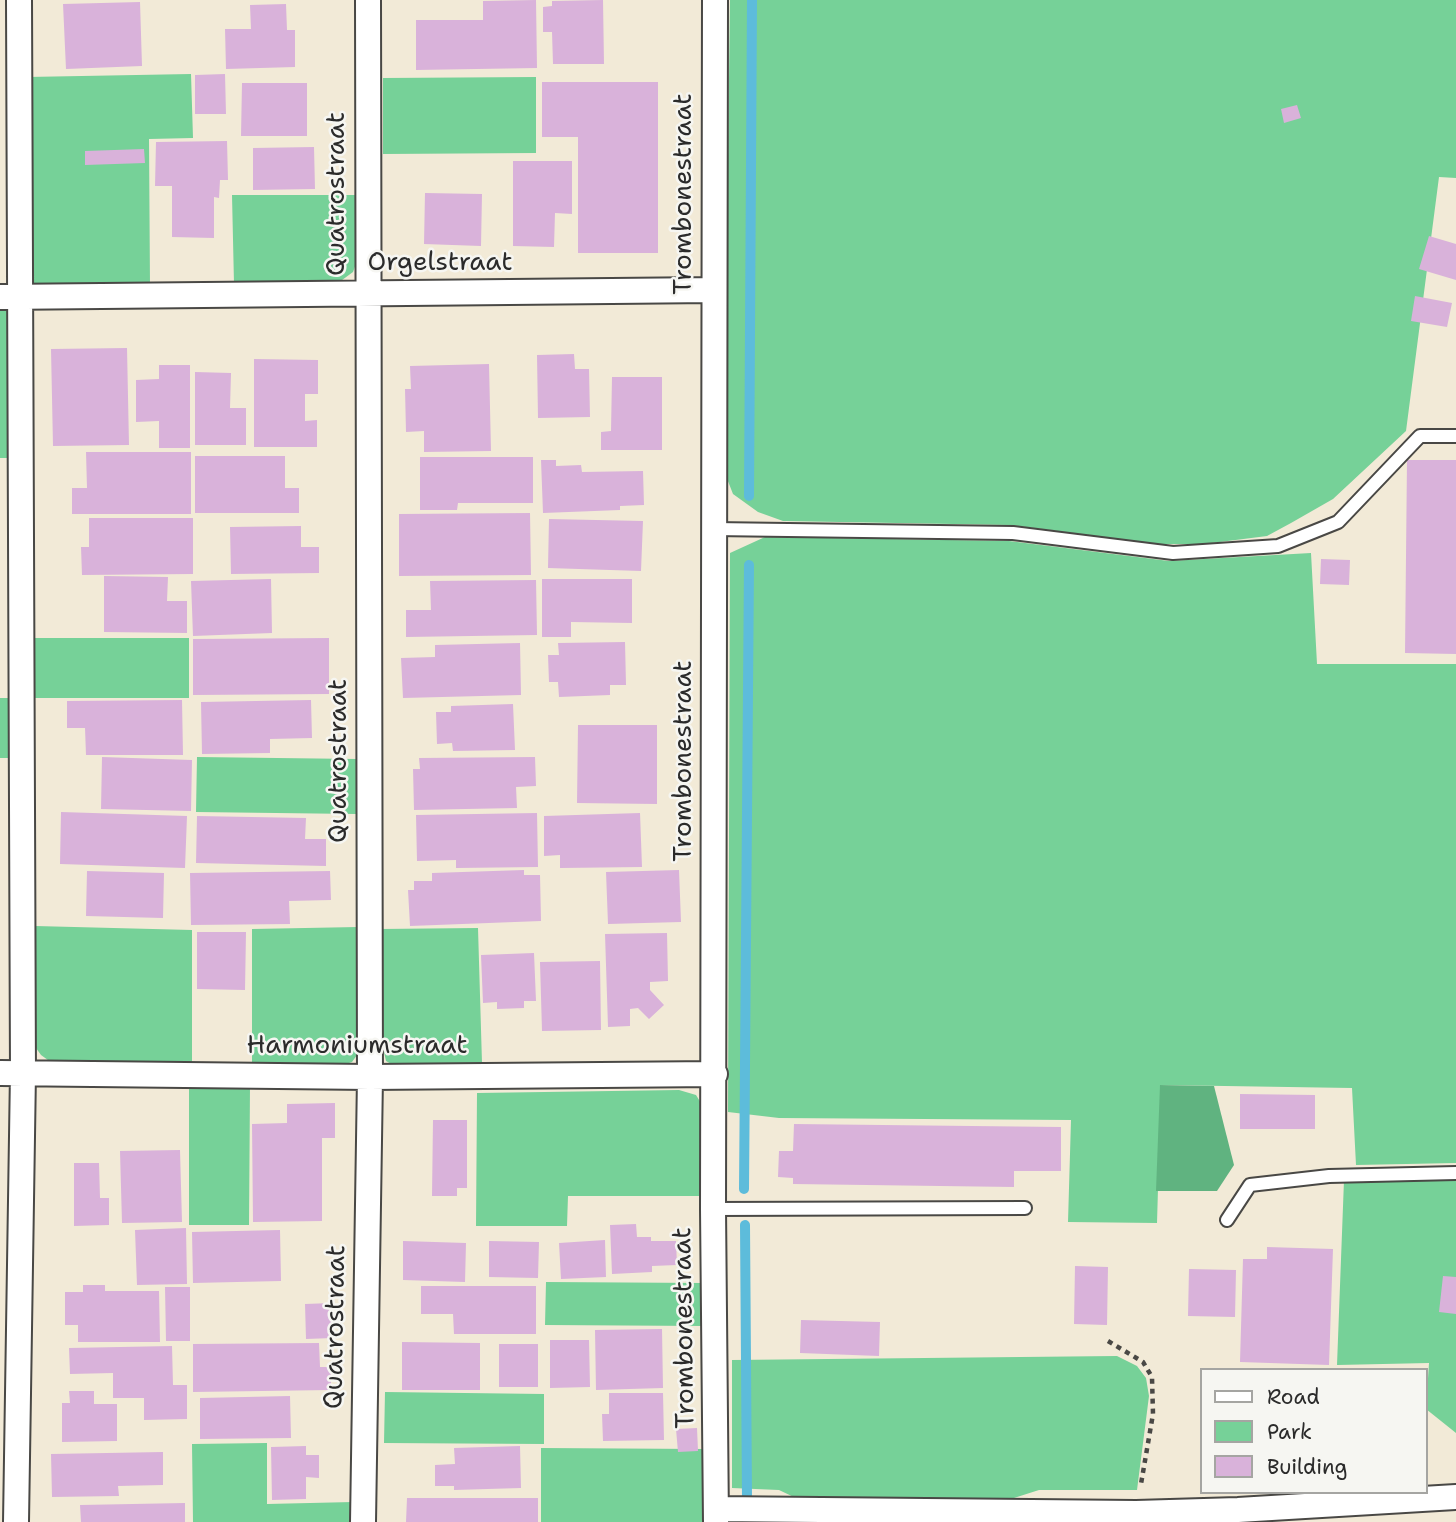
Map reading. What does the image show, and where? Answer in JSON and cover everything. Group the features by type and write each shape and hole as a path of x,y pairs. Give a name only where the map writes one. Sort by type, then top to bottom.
{"street":[{"path":"16,1522 11,1072 10,297 19,0"},
{"name":"Quatrostraat","path":"363,1522 370,1077 366,293 368,0"},
{"name":"Trombonestraat","path":"715,0 713,1209 716,1515"},
{"name":"Orgelstraat","path":"10,297 713,290"},
{"name":"Harmoniumstraat","path":"11,1072 370,1077 715,1074"},
{"path":"716,1515 1136,1513 1456,1497"}],"lane":[{"path":"713,529 1013,533 1173,553 1278,546 1338,522 1420,436 1456,436"},
{"path":"1227,1220 1250,1185 1329,1176 1456,1174"},
{"path":"713,1209 1025,1208"}],"path":[{"path":"1108,1340 1143,1362 1152,1377 1153,1414 1136,1513"}],"green space":[{"path":"730,0 1456,0 1456,178 1439,177 1406,431 1333,499 1291,523 1267,536 1204,544 1159,544 1010,525 783,521 758,512 733,494 724,471"},
{"path":"191,74 193,138 149,139 150,287 36,286 31,278 27,77"},
{"path":"536,77 536,153 383,154 383,78"},
{"path":"232,195 357,195 357,261 353,272 338,283 234,284"},
{"path":"0,306 9,310 12,458 0,458"},
{"path":"765,537 1009,541 1169,561 1311,553 1317,664 1456,664 1456,1163 1356,1165 1352,1088 1161,1085 1157,1223 1068,1222 1071,1120 779,1118 728,1112 730,553"},
{"path":"34,638 189,638 189,698 34,698"},
{"path":"0,698 8,698 9,758 0,758"},
{"path":"197,757 357,759 356,814 196,812"},
{"path":"35,926 192,930 192,1064 52,1063 41,1055 36,1048 34,1035"},
{"path":"358,927 357,1055 352,1062 343,1065 252,1065 252,929"},
{"path":"478,928 482,1063 393,1065 386,1061 382,1043 380,929"},
{"path":"1160,1085 1214,1086 1234,1165 1217,1191 1156,1191"},
{"path":"189,1086 250,1086 249,1225 189,1225"},
{"path":"679,1090 696,1095 704,1108 704,1196 568,1196 567,1226 476,1226 477,1093"},
{"path":"1456,1178 1456,1433 1428,1411 1429,1363 1337,1365 1344,1180"},
{"path":"546,1282 704,1283 704,1326 545,1325"},
{"path":"1117,1356 1137,1366 1146,1378 1149,1396 1137,1490 1039,1490 992,1505 798,1499 779,1490 732,1488 732,1360"},
{"path":"385,1392 544,1394 544,1444 384,1443"},
{"path":"267,1443 267,1504 353,1502 353,1522 193,1522 192,1444"},
{"path":"541,1448 702,1449 702,1522 541,1522"}],"building":[{"path":"536,0 537,68 416,70 416,20 483,20 483,1"},
{"path":"603,0 604,64 553,64 552,32 543,32 543,7 552,6 552,1"},
{"path":"140,2 142,66 66,69 63,4"},
{"path":"286,4 287,30 295,30 295,67 226,69 225,29 251,29 250,5"},
{"path":"225,74 226,114 195,114 195,75"},
{"path":"542,82 658,82 658,253 578,253 578,137 542,137"},
{"path":"242,83 307,83 307,136 241,136"},
{"path":"1297,105 1301,118 1284,123 1281,109"},
{"path":"227,141 228,180 220,180 219,198 214,197 214,238 172,237 172,186 155,186 156,142"},
{"path":"314,147 315,189 253,190 253,148"},
{"path":"144,149 145,163 85,165 85,151"},
{"path":"513,161 572,161 572,214 555,213 554,247 513,246"},
{"path":"425,193 482,194 481,246 424,244"},
{"path":"1429,236 1456,244 1456,280 1419,269"},
{"path":"1415,296 1452,303 1447,327 1411,321"},
{"path":"127,348 129,445 53,446 51,349"},
{"path":"574,354 575,369 589,369 590,417 538,418 537,355"},
{"path":"254,359 318,360 318,394 305,394 305,421 317,420 317,447 254,447"},
{"path":"489,364 491,451 424,452 424,431 406,432 405,389 411,389 410,366"},
{"path":"159,365 190,365 190,448 159,448 159,421 136,422 136,380 159,379"},
{"path":"195,372 231,373 230,408 246,408 246,445 195,445"},
{"path":"612,377 662,377 662,450 601,450 601,432 611,431"},
{"path":"86,452 191,452 191,514 72,514 72,488 87,488"},
{"path":"195,456 285,456 285,488 299,488 299,513 195,513"},
{"path":"420,457 533,457 533,503 458,503 457,510 420,510"},
{"path":"541,460 556,460 556,466 581,465 582,472 643,471 644,505 620,506 620,510 543,513"},
{"path":"1407,460 1456,460 1456,654 1405,653"},
{"path":"530,513 531,575 399,576 399,514"},
{"path":"89,518 193,518 193,574 82,575 81,547 89,547"},
{"path":"549,519 643,521 641,571 548,568"},
{"path":"301,526 301,547 319,547 319,573 231,574 230,527"},
{"path":"1321,559 1350,560 1349,585 1320,584"},
{"path":"104,576 168,577 167,601 187,601 187,633 104,632"},
{"path":"271,579 272,633 193,636 191,581"},
{"path":"542,579 632,579 632,623 571,622 571,637 542,637"},
{"path":"536,580 537,635 406,637 406,610 431,610 430,581"},
{"path":"329,638 329,694 193,695 193,639"},
{"path":"625,642 626,685 610,685 610,695 559,697 558,682 549,682 548,655 559,655 558,643"},
{"path":"520,643 521,695 403,698 401,658 435,657 435,645"},
{"path":"182,700 183,755 86,755 85,728 67,728 67,701"},
{"path":"311,700 312,738 270,739 270,753 202,754 201,702"},
{"path":"513,704 515,750 453,751 452,743 437,744 436,712 451,712 451,706"},
{"path":"578,725 657,725 657,804 577,803"},
{"path":"102,757 192,760 191,811 101,809"},
{"path":"535,757 536,786 516,787 517,808 414,810 413,769 420,769 419,758"},
{"path":"61,812 187,816 185,868 60,864"},
{"path":"537,813 538,867 456,868 456,860 417,861 416,815"},
{"path":"640,813 642,867 560,868 560,855 544,856 544,816"},
{"path":"197,816 306,818 305,839 326,839 326,866 196,863"},
{"path":"524,870 524,875 540,875 541,921 410,926 408,890 414,890 414,881 432,881 432,873"},
{"path":"679,870 681,922 608,924 606,872"},
{"path":"87,871 164,873 163,918 86,916"},
{"path":"330,871 331,900 289,901 290,924 191,925 190,873"},
{"path":"197,932 246,932 245,990 197,989"},
{"path":"667,933 668,981 650,982 650,990 664,1005 649,1019 638,1008 630,1009 630,1026 608,1027 605,934"},
{"path":"534,953 536,1001 524,1001 524,1008 497,1009 497,1002 483,1003 481,955"},
{"path":"600,961 601,1030 542,1031 540,962"},
{"path":"1240,1094 1315,1095 1315,1129 1240,1129"},
{"path":"335,1103 335,1138 322,1138 322,1221 253,1222 252,1124 287,1123 287,1104"},
{"path":"433,1120 467,1120 467,1188 457,1188 457,1196 432,1196"},
{"path":"794,1124 1061,1127 1061,1171 1014,1171 1014,1187 793,1184 793,1178 778,1177 779,1151 793,1151"},
{"path":"180,1150 182,1222 122,1223 120,1151"},
{"path":"74,1163 99,1163 100,1198 109,1198 109,1225 74,1226"},
{"path":"636,1224 637,1237 651,1237 651,1241 676,1241 677,1265 652,1266 652,1272 612,1274 610,1225"},
{"path":"186,1228 187,1284 137,1285 135,1230"},
{"path":"280,1230 281,1281 193,1283 192,1232"},
{"path":"605,1240 606,1277 561,1279 559,1243"},
{"path":"403,1241 466,1243 465,1282 403,1280"},
{"path":"489,1241 539,1242 538,1278 489,1277"},
{"path":"1267,1247 1333,1249 1329,1365 1240,1362 1243,1259 1267,1259"},
{"path":"1075,1266 1108,1267 1107,1325 1074,1324"},
{"path":"1189,1269 1236,1270 1235,1317 1188,1316"},
{"path":"1443,1276 1456,1277 1456,1314 1439,1312"},
{"path":"83,1285 105,1285 105,1291 159,1291 160,1342 78,1342 78,1325 65,1325 65,1292 83,1292"},
{"path":"421,1286 536,1286 536,1334 454,1334 453,1314 421,1314"},
{"path":"165,1287 190,1287 190,1341 166,1341"},
{"path":"332,1303 333,1338 306,1339 305,1304"},
{"path":"801,1320 880,1322 879,1356 800,1353"},
{"path":"662,1329 663,1388 596,1390 595,1330"},
{"path":"550,1340 589,1340 590,1387 550,1388"},
{"path":"402,1342 480,1343 480,1390 402,1390"},
{"path":"319,1343 320,1367 331,1367 331,1390 193,1392 193,1344"},
{"path":"499,1344 538,1344 538,1387 499,1387"},
{"path":"172,1346 173,1385 187,1385 187,1419 144,1420 144,1398 113,1398 113,1373 70,1374 69,1348"},
{"path":"69,1391 94,1391 94,1404 117,1404 117,1441 62,1442 62,1403 70,1403"},
{"path":"609,1393 663,1393 664,1440 603,1441 602,1414 609,1414"},
{"path":"290,1396 291,1438 200,1439 200,1398"},
{"path":"697,1428 698,1451 678,1452 676,1429"},
{"path":"306,1446 306,1455 319,1455 319,1478 306,1477 306,1499 272,1500 271,1447"},
{"path":"520,1446 521,1488 454,1490 454,1486 435,1486 435,1465 455,1464 454,1448"},
{"path":"163,1452 163,1485 118,1486 119,1496 52,1497 51,1454"},
{"path":"407,1498 538,1498 538,1522 406,1522"},
{"path":"185,1503 185,1522 81,1522 80,1505"}],"waterway":[{"path":"749,496 752,0"},
{"path":"744,1189 749,565"},
{"path":"745,1225 747,1499"}]}
